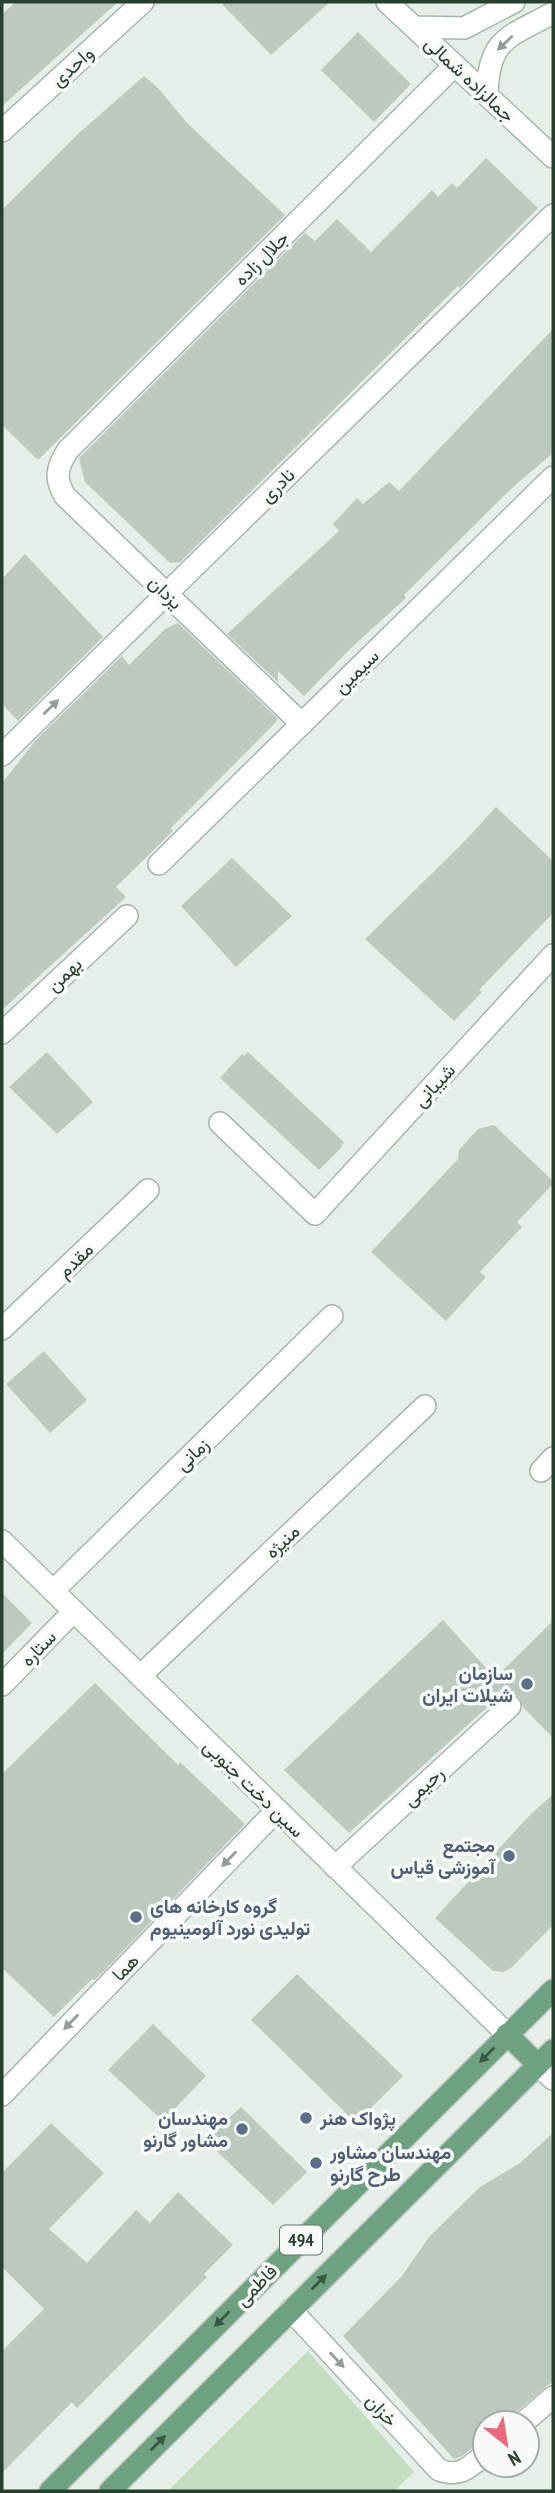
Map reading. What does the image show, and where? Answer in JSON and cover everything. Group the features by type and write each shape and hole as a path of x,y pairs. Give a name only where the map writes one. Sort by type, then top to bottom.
{"main road":[{"name":"فاطمی","path":"50,2491 553,1990"},
{"path":"507,2034 548,2065"},
{"name":"494","path":"110,2491 291,2310 548,2065"}],"street":[{"name":"واحدی","path":"2,131 143,2"},
{"name":"جمالزاده شمالی","path":"387,2 553,157"},
{"path":"415,27 464,27 514,2"},
{"path":"487,95 488,67 500,46 511,36 553,13"},
{"name":"جلال زاده","path":"68,450 455,65"},
{"name":"نادری","path":"2,755 553,215"},
{"name":"یزدان","path":"68,450 57,471 65,496 302,724"},
{"name":"سیمین","path":"159,864 553,477"},
{"name":"بهمن","path":"2,1033 127,916"},
{"name":"شیبانی","path":"220,1124 315,1214 553,955"},
{"name":"مقدم","path":"2,1329 148,1190"},
{"name":"زمانی","path":"52,1591 332,1316"},
{"name":"منیژه","path":"140,1676 425,1406"},
{"name":"سین دخت جنوبی","path":"2,1541 507,2034"},
{"name":"ستاره","path":"2,1685 74,1611"},
{"name":"رحیمی","path":"335,1867 510,1706"},
{"name":"هما","path":"2,2095 277,1810"},
{"name":"خزان","path":"291,2310 439,2470 456,2474 471,2466"},
{"path":"539,2409 553,2397"}],"green space":[{"path":"308,2351 414,2472 394,2491 168,2491"}],"building":[{"path":"16,2 118,2 2,106 2,14"},
{"path":"220,2 330,2 271,55"},
{"path":"358,32 411,84 374,122 321,70"},
{"path":"144,76 158,88 188,124 285,215 38,460 2,425 2,210 79,133"},
{"path":"486,158 538,208 180,562 170,563 85,482 79,458 305,233 315,241 337,219 371,252 432,190 438,197 452,183 457,188"},
{"path":"553,329 553,453 513,487 404,595 406,598 304,696 278,671 278,682 227,634 339,531 333,524 357,498 363,504 389,482 399,491"},
{"path":"25,554 103,637 18,721 2,704 2,579"},
{"path":"178,623 277,718 277,721 116,887 126,897 2,1010 2,783 36,740 122,656 129,665 165,629"},
{"path":"496,807 553,861 553,913 479,990 482,992 454,1021 365,939"},
{"path":"232,858 292,916 236,967 181,906"},
{"path":"47,1052 93,1102 57,1134 9,1087"},
{"path":"248,1052 344,1142 319,1170 220,1078 242,1054 244,1056"},
{"path":"494,1125 553,1181 553,1184 517,1222 522,1227 480,1272 486,1277 446,1321 371,1252 458,1159 459,1150 478,1129"},
{"path":"44,1351 87,1400 50,1433 6,1384"},
{"path":"2,1593 32,1623 2,1654"},
{"path":"443,1620 495,1678 553,1621 553,1738 523,1707 519,1697 506,1690 349,1833 284,1770"},
{"path":"95,1683 178,1765 180,1762 245,1824 101,1974 92,1979 54,2017 2,1968 2,1774"},
{"path":"553,1794 553,1925 511,1968 504,1972 493,1971 435,1918 529,1816"},
{"path":"297,1974 403,2076 356,2123 251,2020"},
{"path":"153,2024 206,2076 163,2121 108,2070"},
{"path":"241,2107 307,2172 273,2205 205,2140"},
{"path":"51,2123 104,2173 49,2229 87,2263 136,2210 150,2223 178,2192 233,2245 204,2274 207,2277 77,2408 72,2402 2,2473 2,2351 44,2309 2,2267 2,2173"},
{"path":"553,2133 553,2381 520,2409 471,2409 471,2449 454,2459 343,2336 402,2276 429,2237 480,2187 520,2163"}],"place":[{"name":"سازمان شیلات ایران","path":"527,1684"},
{"name":"مجتمع آموزشی قیاس","path":"509,1856"},
{"name":"گروه کارخانه های تولیدی نورد آلومینیوم","path":"136,1917"},
{"name":"پژواک هنر","path":"306,2118"},
{"name":"مهندسان مشاور گارنو","path":"242,2129"},
{"name":"مهندسان مشاور طرح گارنو","path":"316,2163"}]}
